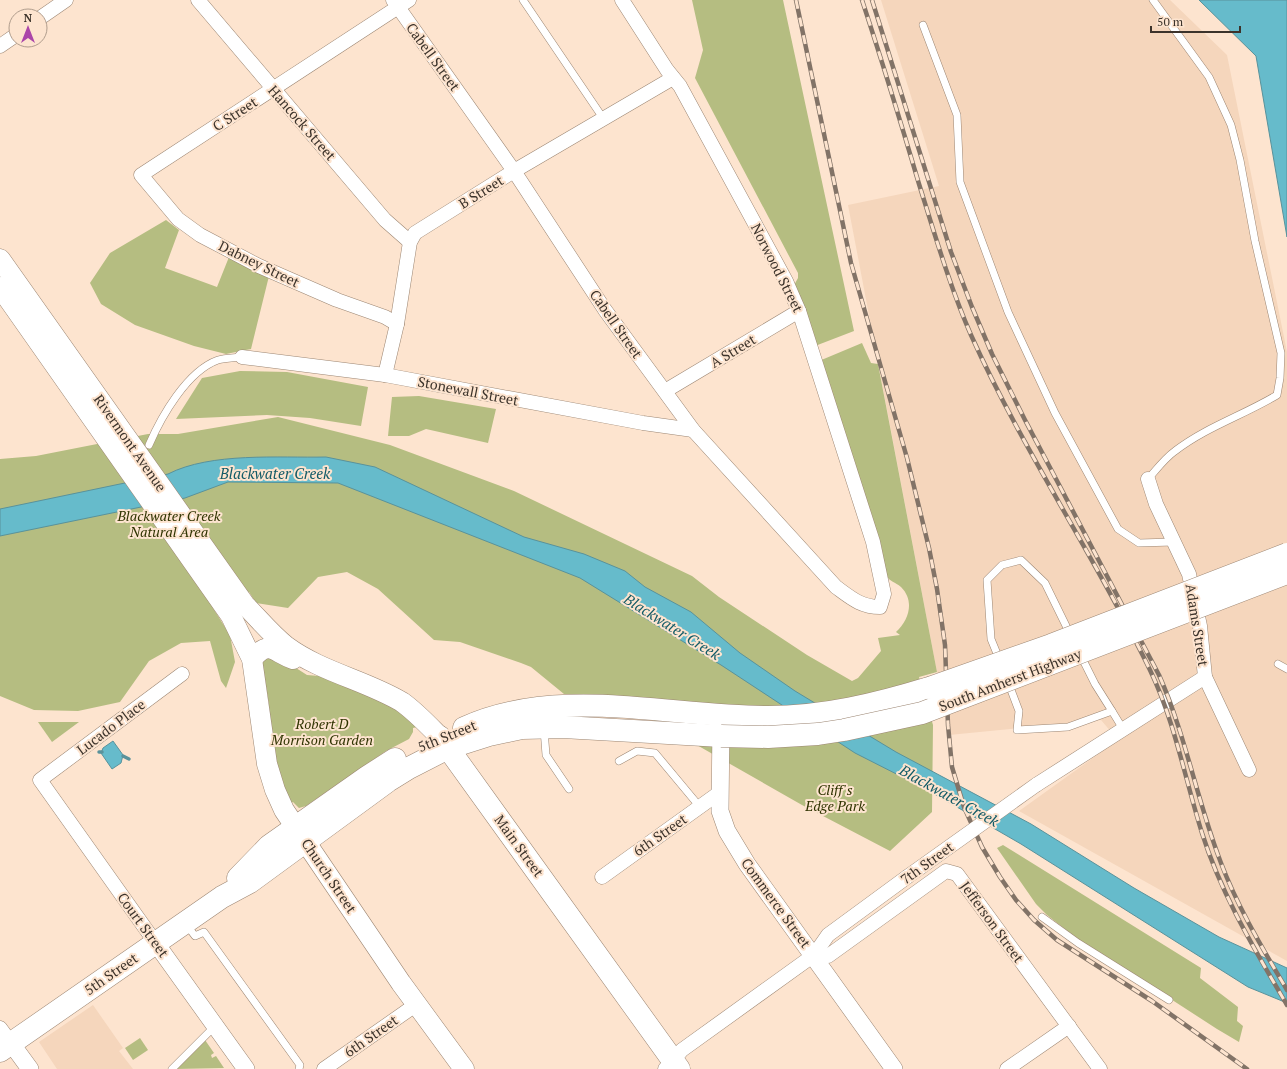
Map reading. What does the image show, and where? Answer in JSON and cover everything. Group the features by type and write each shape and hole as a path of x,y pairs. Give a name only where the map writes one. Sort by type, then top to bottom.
{"main road":[{"name":"Rivermont Avenue","path":"0,259 238,610 252,659"},
{"name":"Rivermont Avenue","path":"0,286 238,610 286,646 322,666"},
{"name":"South Amherst Highway","path":"721,726 767,717 803,716 844,710 903,696 1051,645 1287,554"},
{"name":"South Amherst Highway","path":"721,726 768,737 818,734 851,729 922,713 1002,684 1287,573"},
{"path":"252,659 260,650 265,648 274,649 284,656 302,663 322,666"},
{"name":"Church Street","path":"252,659 267,764 275,790 300,834 401,983 464,1069"},
{"name":"Main Street","path":"322,666 365,684 402,702 426,722 444,743 672,1066"},
{"name":"5th Street","path":"444,743 466,726 523,710 569,706 658,710 721,726"},
{"name":"5th Street","path":"4,1041 222,897 269,846 300,834 383,767 416,748 507,730 544,726 666,733 721,726"}],"street":[{"path":"48,12 66,0"},
{"name":"Hancock Street","path":"198,0 385,220 410,242"},
{"name":"Norwood Street","path":"622,0 673,78 680,86 778,267 800,311 873,542 884,594 880,607"},
{"name":"C Street","path":"141,175 274,90 400,2"},
{"name":"Cabell Street","path":"400,2 514,171 605,310 693,430 836,587 856,602 869,607 880,607"},
{"name":"B Street","path":"410,242 415,233 514,171 673,78"},
{"name":"Dabney Street","path":"141,175 178,219 200,235 259,266 337,300 385,317 397,324"},
{"path":"385,375 397,324 410,242"},
{"name":"A Street","path":"665,392 800,311"},
{"name":"Stonewall Street","path":"242,357 385,375 643,423 693,430"},
{"name":"Adams Street","path":"1148,479 1156,504 1172,542 1189,574 1200,626 1205,677 1249,770"},
{"name":"Lucado Place","path":"40,780 182,674"},
{"name":"7th Street","path":"672,1066 682,1050 814,955 828,935 907,877 1036,785 1205,677"},
{"name":"Commerce Street","path":"721,726 719,793 720,810 732,840 747,864 814,955 894,1069"},
{"name":"Court Street","path":"40,780 246,1069"},
{"name":"6th Street","path":"602,877 719,793"},
{"name":"Jefferson Street","path":"814,955 828,956 946,871 957,874 1100,1069"},
{"name":"6th Street","path":"324,1069 417,1004"},
{"path":"1007,1069 1069,1026"},
{"path":"4,1041 30,1069"}],"lane":[{"path":"523,0 603,118"},
{"path":"1148,479 1175,451 1225,421 1261,405 1277,395 1280,378 1281,353 1253,234 1240,160 1231,125 1209,77 1153,0"},
{"path":"923,25 957,115 960,182 1008,312 1055,413 1118,529 1140,543 1172,542"},
{"path":"149,445 160,421 182,390 204,367 218,360 242,357"},
{"path":"1112,711 1068,727 1017,730 1019,711 991,639 986,580 1002,565 1021,560 1045,584 1095,684 1112,711 1123,729"},
{"path":"1278,664 1287,669"},
{"path":"544,726 546,755 570,789"},
{"path":"618,761 637,751 655,753 700,807"},
{"path":"1042,916 1078,943 1169,1000"},
{"path":"185,922 195,936 204,932 300,1065 299,1069"},
{"path":"172,1069 215,1026"}],"shaded area":[{"path":"881,0 1170,0 1227,55 1287,352 1287,961 1019,811 1118,740 1101,720 949,735 848,205 939,186"},
{"path":"93,1005 123,1048 119,1051 133,1069 57,1069 39,1042"}],"green space":[{"path":"692,0 783,0 854,331 815,346 793,287 798,278 798,273 695,78 703,50"},
{"path":"166,220 179,230 165,268 217,287 229,257 269,276 251,349 226,354 194,346 135,325 101,304 90,283 110,253"},
{"name":"Blackwater Creek Natural Area","path":"862,343 871,363 878,364 937,672 919,677 933,725 932,812 890,851 802,805 611,696 564,694 531,667 460,642 434,640 378,589 347,572 318,577 288,608 256,603 249,592 213,608 230,635 235,662 226,688 221,681 210,641 181,643 149,661 120,702 78,711 34,710 0,696 0,459 36,456 148,434 178,434 278,417 390,445 514,491 692,576 719,597 807,655 852,681 858,678 881,651 878,638 900,635 896,632 904,622 909,610 908,598 905,592 886,575 819,361"},
{"path":"240,371 287,372 368,387 361,426 310,418 267,415 176,419 202,378"},
{"path":"419,396 496,409 488,443 426,429 409,436 388,436 392,397"},
{"name":"Robert D Morrison Garden","path":"269,655 285,661 307,675 319,676 392,706 417,727 413,728 413,732 409,739 386,751 306,806 299,808 293,802 289,805 284,794 270,732 269,705 262,661"},
{"path":"38,722 79,722 52,742"},
{"path":"1003,845 1201,968 1200,978 1238,1007 1237,1021 1243,1026 1239,1042 1075,937 1047,915 1036,904 997,848"},
{"path":"140,1038 148,1050 133,1060 125,1048"},
{"path":"205,1040 214,1053 211,1055 212,1058 216,1056 224,1068 175,1069"}],"water":[{"path":"1199,0 1287,0 1287,237 1256,56"},
{"name":"Blackwater Creek","path":"267,457 326,457 375,467 524,537 584,554 625,571 645,587 691,612 740,653 795,691 896,752 1031,824 1134,888 1219,937 1287,968 1287,1003 1248,987 1021,844 924,788 855,753 721,665 580,578 338,483 228,482 185,498 0,536 0,509 168,474 185,467 204,462 224,459"},
{"path":"113,741 123,755 121,763 112,769 101,753 103,748"}],"waterway":[{"path":"123,756 129,759"}],"railway":[{"path":"796,0 851,263 907,458 929,548 937,589 945,645 948,725 952,767 964,807 982,847 1000,877 1016,900 1034,920 1057,940 1152,1001 1247,1069"},
{"path":"862,0 943,261 971,335 1013,420 1106,586 1150,670 1159,690 1173,730 1196,813 1210,856 1229,900 1287,1005"},
{"path":"872,0 951,252 972,307 992,354 1025,420 1159,675 1177,721 1205,816 1221,863 1251,928 1287,990"}],"park label":[{"name":"Cliff's Edge Park","path":"835,798"}]}
